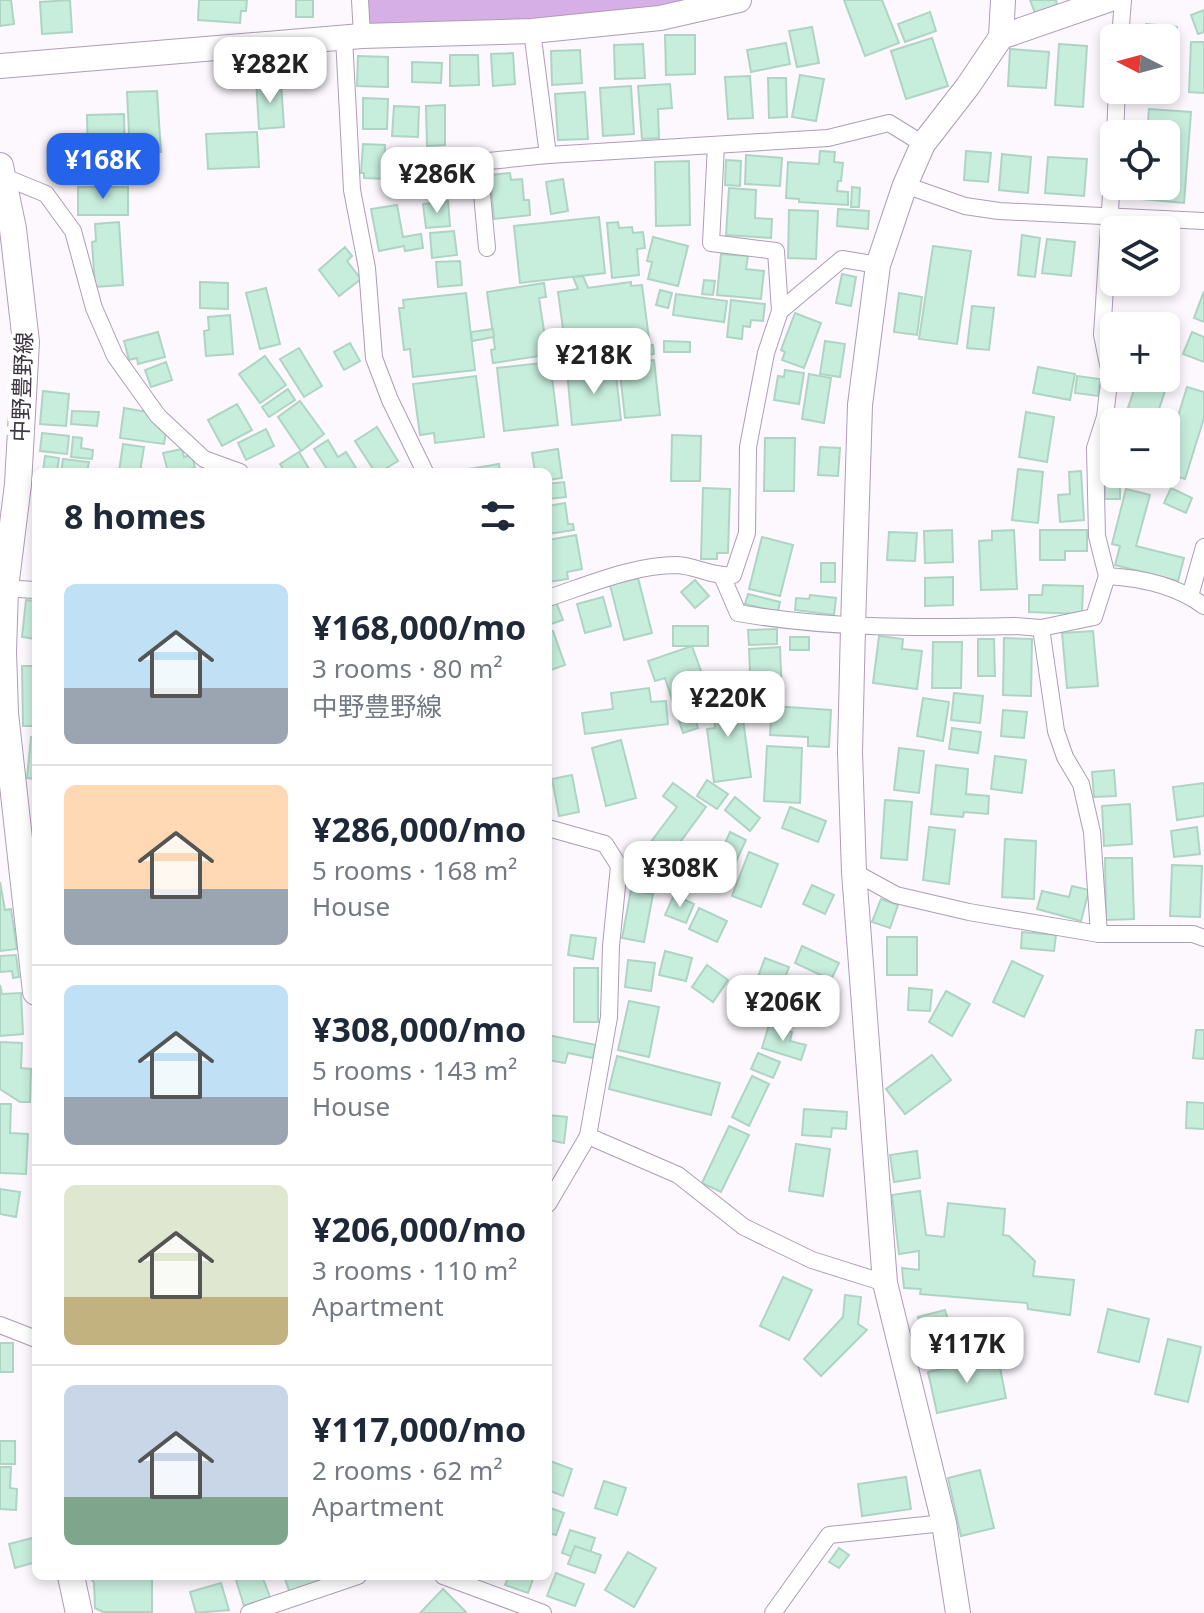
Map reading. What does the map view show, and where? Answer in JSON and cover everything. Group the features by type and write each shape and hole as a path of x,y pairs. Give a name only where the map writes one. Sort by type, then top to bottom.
{"main road":[{"name":"中野豊野線","path":"1,171 13,229 26,342 18,484 3,588 3,651 5,713 32,952"},
{"path":"72,1580 79,1613"}],"street":[{"path":"360,0 353,37 352,190 367,268 374,358 407,439 423,468"},
{"path":"0,66 353,37 532,31 660,18 739,0"},
{"path":"958,1613 944,1523 885,1283 854,872 850,752 853,627 860,405 878,265 905,185 923,144 1001,37 1003,0"},
{"path":"1001,37 1108,0"},
{"path":"1121,24 1123,0"},
{"path":"532,31 548,155"},
{"path":"487,248 479,162 828,138 889,123 923,144"},
{"path":"552,597 630,572 678,565 722,576 733,575 747,533 748,447 766,353 780,311 776,251 711,243 716,145"},
{"path":"1,171 46,194 73,231 94,308 115,356 158,416 204,459 229,468"},
{"path":"905,185 965,206 999,211 1204,221"},
{"path":"722,576 738,613 783,621 853,627 1041,628 1094,617 1107,576 1097,536 1095,448 1105,417 1110,374 1102,335 1111,200"},
{"path":"780,311 842,259 878,265"},
{"path":"1190,596 1204,547"},
{"path":"1107,576 1138,578 1190,596 1204,606"},
{"path":"3,588 32,590"},
{"path":"1041,628 1056,731 1065,757 1081,784 1092,832 1099,934"},
{"path":"552,829 605,844 619,866 611,946 609,1017 588,1136 552,1197"},
{"path":"854,872 896,895 969,912 1099,934 1193,934 1204,938"},
{"path":"588,1136 678,1175 744,1227 812,1260 885,1283"},
{"path":"0,1325 32,1337"},
{"path":"773,1613 829,1535 944,1523"},
{"path":"249,1613 346,1580"},
{"path":"454,1580 543,1613"}],"shaded area":[{"path":"360,0 739,0 362,36"}],"building":[{"path":"0,0 11,0 14,24 0,26"},
{"path":"70,0 72,32 42,34 40,2"},
{"path":"199,0 247,0 246,11 241,11 240,23 198,20"},
{"path":"296,0 313,0 313,17 296,17"},
{"path":"844,0 882,0 899,43 865,56"},
{"path":"1030,0 1056,0 1057,5 1035,13"},
{"path":"1204,10 1204,32 1198,34 1191,15"},
{"path":"930,12 936,31 905,42 898,24"},
{"path":"812,27 819,63 797,67 789,31"},
{"path":"665,35 695,35 695,74 666,75"},
{"path":"932,38 948,86 906,99 891,51"},
{"path":"1191,42 1204,42 1204,93 1189,92"},
{"path":"786,43 790,64 751,72 747,50"},
{"path":"643,44 645,78 615,79 614,45"},
{"path":"1059,44 1087,46 1083,107 1055,105"},
{"path":"1010,49 1049,52 1046,88 1008,86"},
{"path":"580,50 582,83 552,85 551,51"},
{"path":"513,53 515,84 493,86 491,54"},
{"path":"450,55 478,55 479,85 450,86"},
{"path":"358,56 388,57 388,87 357,86"},
{"path":"412,62 442,63 441,83 412,82"},
{"path":"800,75 824,79 816,121 792,117"},
{"path":"750,76 753,118 728,119 725,77"},
{"path":"264,78 264,84 281,83 284,127 259,129 256,79"},
{"path":"768,78 786,78 787,117 769,118"},
{"path":"670,84 672,108 658,109 659,138 642,139 638,86"},
{"path":"631,86 634,134 603,136 600,88"},
{"path":"157,91 161,152 130,153 127,92"},
{"path":"585,92 588,139 558,140 555,94"},
{"path":"363,98 388,99 387,129 363,129"},
{"path":"445,105 445,145 427,146 426,106"},
{"path":"394,106 419,107 418,137 392,136"},
{"path":"1149,109 1191,112 1184,203 1152,200 1180,200 1180,120 1148,120"},
{"path":"124,114 125,157 88,158 87,115"},
{"path":"257,132 259,167 208,169 206,134"},
{"path":"363,144 385,145 384,168 390,168 389,179 364,178 364,173 361,173"},
{"path":"419,148 423,186 401,188 398,150"},
{"path":"820,151 835,152 834,162 843,163 837,191 848,192 848,205 799,202 799,199 786,198 788,162 819,164"},
{"path":"966,151 991,153 988,182 964,180"},
{"path":"1002,154 1031,157 1028,193 999,190"},
{"path":"746,155 782,158 780,186 745,184"},
{"path":"1048,157 1087,159 1084,196 1045,193"},
{"path":"726,160 741,161 740,186 725,185"},
{"path":"689,161 690,225 656,226 655,162"},
{"path":"510,173 511,180 522,179 524,200 529,200 530,215 494,219 490,175"},
{"path":"563,179 568,211 551,214 546,182"},
{"path":"78,187 128,187 128,215 78,215"},
{"path":"852,187 860,188 859,207 851,207"},
{"path":"729,188 756,190 755,218 772,219 771,238 726,235"},
{"path":"448,201 450,226 426,228 423,204"},
{"path":"397,205 403,237 421,234 423,248 405,251 404,246 379,251 371,209"},
{"path":"838,209 869,211 868,229 837,226"},
{"path":"789,210 818,211 816,259 788,258"},
{"path":"599,217 605,273 520,283 514,226"},
{"path":"119,222 123,285 95,287 92,242 96,241 95,224"},
{"path":"618,222 619,228 632,227 633,233 643,232 645,248 637,249 639,275 612,278 607,223"},
{"path":"454,231 457,255 432,258 430,233"},
{"path":"1022,235 1040,238 1035,277 1018,275"},
{"path":"653,237 688,246 678,286 648,279 652,262 647,261"},
{"path":"1047,239 1075,242 1071,276 1042,273"},
{"path":"933,246 971,251 957,344 919,339"},
{"path":"345,247 352,256 347,261 361,279 339,296 319,270"},
{"path":"721,254 748,256 746,269 764,271 761,299 717,295"},
{"path":"460,261 462,285 438,287 436,262"},
{"path":"842,274 856,277 851,306 836,303"},
{"path":"583,276 588,288 631,282 631,286 642,285 649,339 566,351 558,292 578,289 573,277"},
{"path":"704,280 715,281 713,295 702,294"},
{"path":"200,282 228,283 228,309 200,308"},
{"path":"544,283 546,297 539,298 546,344 550,344 552,354 493,363 491,350 495,349 487,292"},
{"path":"266,288 280,344 260,349 246,293"},
{"path":"660,290 672,293 668,308 656,305"},
{"path":"1204,291 1204,322 1194,318"},
{"path":"466,293 475,370 413,377 410,349 404,350 399,308 404,308 403,300"},
{"path":"899,293 922,297 917,335 894,332"},
{"path":"676,294 727,301 724,322 673,315"},
{"path":"731,300 765,304 763,321 751,320 750,327 743,326 742,339 727,337"},
{"path":"972,306 994,308 989,350 967,348"},
{"path":"795,313 821,323 804,368 782,360 785,352 781,350"},
{"path":"230,315 233,354 206,356 204,331 209,330 208,317"},
{"path":"493,329 494,337 472,341 471,332"},
{"path":"158,332 165,357 138,364 137,358 129,360 124,341"},
{"path":"1192,332 1204,337 1204,362 1183,354"},
{"path":"664,341 690,342 690,352 664,352"},
{"path":"825,341 845,344 840,377 820,374"},
{"path":"350,343 360,361 344,370 334,352"},
{"path":"626,345 626,349 653,345 654,354 568,366 567,354"},
{"path":"299,348 322,386 304,397 280,359"},
{"path":"265,356 286,385 260,403 239,374"},
{"path":"654,360 660,415 625,418 619,364"},
{"path":"166,362 172,380 151,387 145,370"},
{"path":"550,362 558,425 504,431 497,368"},
{"path":"615,366 621,420 572,425 567,371"},
{"path":"1038,367 1075,374 1070,400 1033,393"},
{"path":"785,370 804,373 799,404 774,400 778,376 784,377"},
{"path":"809,374 831,378 824,423 802,419"},
{"path":"476,376 484,437 435,443 434,433 420,435 413,384"},
{"path":"1077,376 1100,379 1098,396 1075,393"},
{"path":"1187,387 1204,392 1204,418 1185,479 1180,477 1180,410"},
{"path":"288,389 295,400 269,417 262,407"},
{"path":"43,391 69,394 66,426 40,424"},
{"path":"1133,392 1165,392 1159,408 1128,408"},
{"path":"300,401 324,434 301,451 278,417"},
{"path":"237,404 252,430 222,446 208,420"},
{"path":"124,408 147,412 166,432 164,444 120,438"},
{"path":"72,411 99,412 97,426 71,424"},
{"path":"1026,412 1054,417 1047,462 1019,457"},
{"path":"377,427 398,461 387,468 372,468 355,441"},
{"path":"266,429 274,446 246,460 238,443"},
{"path":"42,433 69,436 67,454 40,451"},
{"path":"672,435 701,436 700,481 671,481"},
{"path":"73,437 82,438 81,448 93,450 92,459 71,457"},
{"path":"765,438 795,438 794,491 764,491"},
{"path":"328,440 338,457 346,452 356,468 326,468 314,449"},
{"path":"123,444 144,447 141,468 120,468"},
{"path":"820,447 840,448 838,476 818,475"},
{"path":"182,449 184,457 192,455 195,468 167,468 163,453"},
{"path":"558,449 562,478 552,479 552,468 534,468 532,453"},
{"path":"299,452 309,468 282,468 280,464"},
{"path":"45,456 59,458 58,468 44,468"},
{"path":"63,459 89,462 88,468 62,468"},
{"path":"499,464 500,468 475,468"},
{"path":"1018,469 1043,472 1038,523 1012,520"},
{"path":"1081,471 1084,520 1060,522 1058,495 1070,494 1069,472"},
{"path":"564,482 566,497 552,499 552,484"},
{"path":"703,488 730,489 728,553 717,553 717,559 701,559"},
{"path":"1105,488 1120,488 1120,499 1105,499"},
{"path":"1171,488 1192,498 1186,513 1164,503"},
{"path":"1126,489 1150,495 1136,546 1184,558 1178,581 1115,565 1120,546 1112,544"},
{"path":"565,503 568,524 573,524 574,530 552,533 552,505"},
{"path":"952,530 953,562 925,563 924,531"},
{"path":"1014,530 1017,589 981,590 979,541 992,540 992,531"},
{"path":"1040,530 1087,530 1087,551 1065,551 1065,560 1040,560"},
{"path":"889,532 917,533 915,561 887,560"},
{"path":"576,535 582,569 567,572 568,579 552,581 552,539"},
{"path":"762,537 793,545 780,596 749,589"},
{"path":"821,563 835,563 835,582 821,582"},
{"path":"953,577 953,605 925,606 925,578"},
{"path":"638,578 652,633 624,640 610,585"},
{"path":"695,580 709,596 695,608 681,592"},
{"path":"1043,585 1083,586 1082,614 1029,612 1029,595 1042,595"},
{"path":"748,594 780,602 778,612 745,604"},
{"path":"810,595 836,598 834,615 795,610 796,598 809,599"},
{"path":"603,597 611,626 585,633 577,604"},
{"path":"26,600 32,601 32,638 22,637"},
{"path":"556,602 563,620 552,624 552,604"},
{"path":"673,626 708,626 708,646 673,646"},
{"path":"777,629 777,644 749,645 748,630"},
{"path":"552,631 565,665 552,670"},
{"path":"1093,631 1098,686 1067,688 1062,633"},
{"path":"879,636 903,639 902,649 922,651 917,689 873,683"},
{"path":"790,637 809,637 809,650 790,650"},
{"path":"1004,638 1032,639 1031,696 1003,695"},
{"path":"978,639 994,639 995,676 978,676"},
{"path":"933,642 962,642 961,688 932,688"},
{"path":"692,646 711,699 691,706 698,728 683,733 665,678 655,681 648,661"},
{"path":"780,647 782,696 751,697 749,649"},
{"path":"22,666 32,666 32,726 23,726"},
{"path":"649,688 651,702 666,701 668,724 585,734 582,713 613,709 611,693"},
{"path":"739,691 751,777 714,782 707,729 715,728 711,695"},
{"path":"954,693 983,696 980,723 951,720"},
{"path":"923,698 949,702 943,741 917,736"},
{"path":"772,706 831,710 829,747 808,746 808,737 770,735"},
{"path":"1003,710 1027,712 1024,738 1001,736"},
{"path":"952,728 981,732 978,753 949,749"},
{"path":"31,737 32,779 27,778"},
{"path":"621,740 636,798 606,806 592,748"},
{"path":"767,746 802,748 800,803 764,801"},
{"path":"899,748 924,751 919,793 894,790"},
{"path":"995,756 1026,760 1022,793 991,789"},
{"path":"936,765 968,769 966,794 989,796 988,814 964,812 963,817 931,814"},
{"path":"1114,770 1116,796 1094,797 1092,772"},
{"path":"572,775 579,812 559,816 552,779"},
{"path":"707,780 728,794 717,809 697,796"},
{"path":"673,783 706,807 669,857 650,843 677,807 663,796"},
{"path":"1204,783 1204,816 1177,820 1173,787"},
{"path":"735,797 760,818 750,831 725,810"},
{"path":"885,800 912,802 907,860 881,858"},
{"path":"1130,804 1132,844 1104,846 1102,806"},
{"path":"790,807 826,821 818,842 782,828"},
{"path":"929,827 955,830 949,884 923,880"},
{"path":"1197,827 1200,854 1174,857 1171,831"},
{"path":"730,832 746,840 724,887 709,879"},
{"path":"1005,839 1036,841 1034,899 1002,897"},
{"path":"749,852 778,864 761,907 732,896"},
{"path":"1105,858 1132,858 1134,919 1106,920"},
{"path":"679,859 703,868 697,883 674,873"},
{"path":"1172,865 1202,866 1200,917 1170,916"},
{"path":"0,882 5,910 11,909 17,949 0,951"},
{"path":"812,885 834,895 825,914 803,904"},
{"path":"1072,886 1089,890 1081,921 1037,909 1042,891 1069,897"},
{"path":"631,890 653,894 644,942 622,938"},
{"path":"674,895 694,904 686,923 665,915"},
{"path":"881,899 898,905 890,928 872,922"},
{"path":"699,908 727,921 717,942 689,929"},
{"path":"1022,932 1056,935 1054,951 1021,948"},
{"path":"571,935 596,938 593,959 568,955"},
{"path":"887,937 917,937 917,975 887,975"},
{"path":"802,946 839,963 831,980 795,963"},
{"path":"665,951 692,958 686,981 659,975"},
{"path":"16,955 19,977 13,978 12,971 0,972 0,956"},
{"path":"765,958 789,967 771,1015 747,1006"},
{"path":"628,960 655,963 651,991 625,987"},
{"path":"1012,961 1043,976 1024,1017 993,1002"},
{"path":"707,965 728,980 713,1002 692,987"},
{"path":"574,968 598,968 598,1022 574,1022"},
{"path":"0,985 2,994 21,993 23,1034 0,1036"},
{"path":"909,988 932,990 930,1011 908,1010"},
{"path":"946,991 970,1004 952,1036 929,1022"},
{"path":"629,1001 659,1007 649,1057 618,1050"},
{"path":"769,1025 792,1032 790,1041 806,1045 801,1060 762,1048"},
{"path":"1196,1030 1204,1030 1204,1059 1193,1058"},
{"path":"552,1036 596,1045 593,1058 568,1053 565,1063 552,1061"},
{"path":"0,1042 22,1043 21,1068 31,1069 30,1102 20,1102 0,1089"},
{"path":"758,1053 780,1062 773,1078 751,1069"},
{"path":"932,1055 951,1080 905,1114 886,1089"},
{"path":"617,1056 720,1083 711,1115 609,1089"},
{"path":"752,1076 769,1084 749,1126 732,1117"},
{"path":"1187,1102 1204,1103 1204,1129 1186,1128"},
{"path":"0,1104 11,1104 10,1133 28,1134 26,1174 0,1173"},
{"path":"804,1109 847,1112 846,1129 832,1128 831,1137 802,1135"},
{"path":"552,1115 567,1117 564,1143 552,1141"},
{"path":"729,1126 749,1135 721,1192 702,1183"},
{"path":"796,1144 830,1149 823,1196 789,1191"},
{"path":"917,1151 920,1178 894,1182 890,1155"},
{"path":"0,1189 20,1192 16,1217 0,1214"},
{"path":"920,1191 926,1235 944,1237 948,1203 1005,1209 1003,1235 1009,1236 1035,1261 1033,1276 1074,1280 1070,1315 1028,1309 1027,1303 920,1294 921,1289 904,1288 902,1268 919,1270 919,1251 899,1254 892,1195"},
{"path":"783,1277 812,1290 789,1340 760,1326"},
{"path":"845,1295 861,1297 858,1324 867,1330 821,1376 804,1359 843,1317"},
{"path":"1108,1309 1149,1319 1139,1362 1098,1352"},
{"path":"945,1310 956,1347 928,1354 918,1317"},
{"path":"990,1318 997,1343 970,1351 963,1326"},
{"path":"1168,1339 1201,1347 1188,1402 1155,1394"},
{"path":"0,1343 13,1343 13,1372 0,1372"},
{"path":"998,1358 1006,1398 937,1413 928,1372"},
{"path":"0,1441 15,1441 15,1464 0,1464"},
{"path":"552,1462 572,1469 563,1496 552,1492"},
{"path":"0,1467 11,1467 10,1488 17,1489 16,1510 0,1509"},
{"path":"980,1470 994,1528 961,1536 948,1478"},
{"path":"906,1477 911,1509 862,1516 858,1484"},
{"path":"604,1481 626,1488 617,1515 595,1508"},
{"path":"552,1508 564,1513 556,1535 552,1534"},
{"path":"570,1530 595,1538 587,1562 562,1553"},
{"path":"32,1538 32,1563 15,1568 9,1544"},
{"path":"575,1546 601,1555 595,1573 568,1564"},
{"path":"839,1548 849,1555 839,1568 829,1562"},
{"path":"628,1552 656,1568 634,1607 605,1590"},
{"path":"556,1573 584,1584 575,1606 547,1596"},
{"path":"92,1580 152,1580 152,1612 103,1612 95,1608"},
{"path":"236,1580 264,1580 270,1597 244,1606"},
{"path":"285,1580 317,1580 319,1586 291,1596"},
{"path":"507,1580 533,1580 528,1593 505,1585"},
{"path":"221,1583 229,1610 196,1613 190,1592"},
{"path":"443,1589 466,1612 420,1613"}]}
